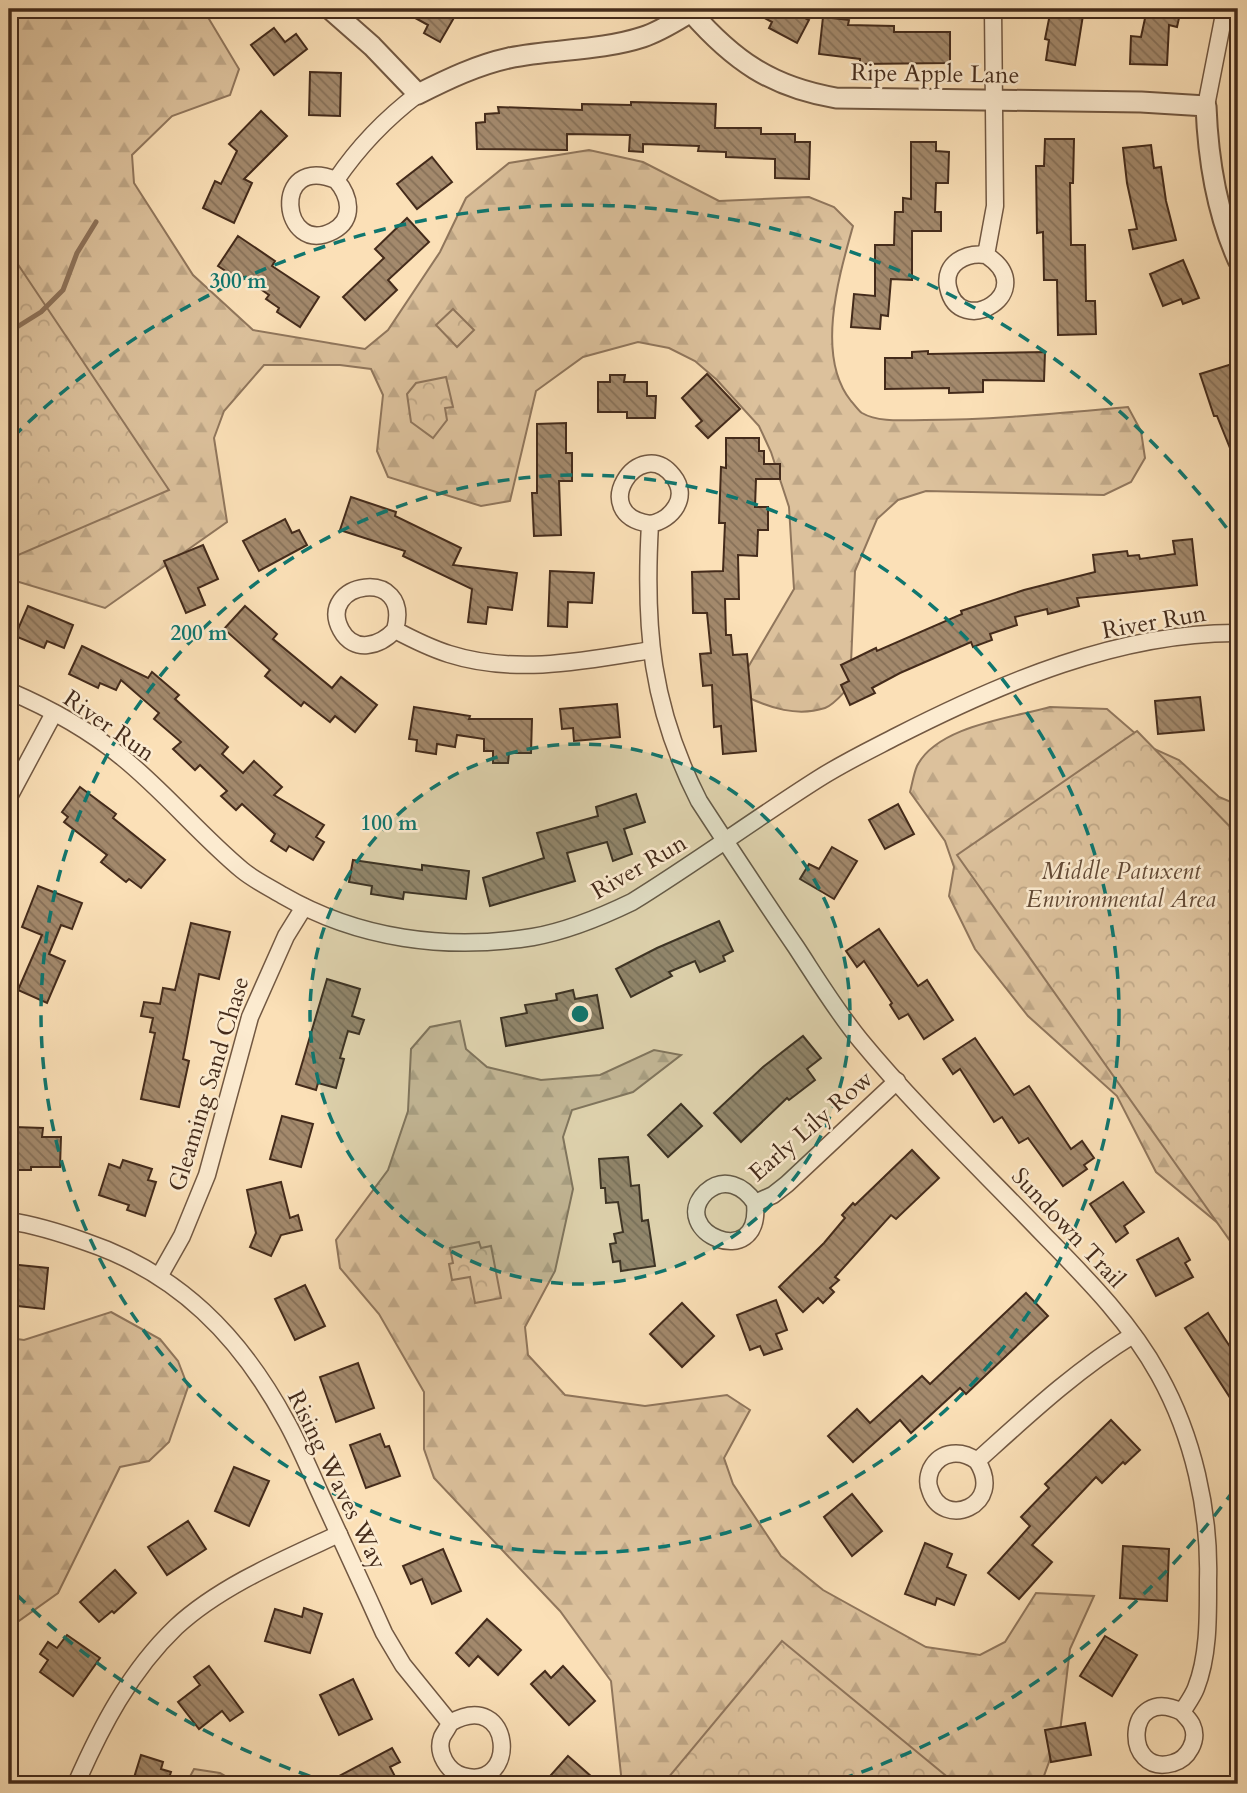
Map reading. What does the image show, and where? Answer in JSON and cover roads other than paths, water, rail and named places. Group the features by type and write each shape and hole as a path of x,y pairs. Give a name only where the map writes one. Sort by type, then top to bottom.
{"street":[{"path":"330,9 372,46 418,94"},
{"path":"986,255 995,206 993,9"},
{"path":"1225,9 1206,106 1207,136 1213,183 1238,260"},
{"path":"336,180 349,160 387,118 418,94 464,71 508,59 624,42 667,27 693,10"},
{"name":"Ripe Apple Lane","path":"693,10 723,46 745,64 779,82 813,94 848,98 993,99 1206,106"},
{"name":"Sundown Trail","path":"650,524 647,584 651,650 664,715 685,773 699,801 860,1040 1096,1288 1159,1374 1183,1428 1200,1489 1207,1535 1208,1604 1203,1664 1195,1690 1182,1712"},
{"path":"395,630 446,654 495,664 555,665 651,650"},
{"name":"River Run","path":"9,691 54,713 123,758 245,873 304,908 339,922 406,939 471,943 534,937 599,918 632,902 820,777 948,710 1017,681 1076,661 1150,642 1184,636 1238,633"},
{"path":"9,797 54,713"},
{"name":"Gleaming Sand Chase","path":"160,1276 188,1223 207,1175 250,1017 286,936 304,908"},
{"name":"Early Lily Row","path":"755,1203 773,1195 787,1184 897,1081"},
{"name":"Rising Waves Way","path":"9,1222 57,1232 100,1247 160,1276 221,1328 261,1378 287,1422 384,1633 403,1665 450,1723"},
{"path":"977,1461 1054,1392 1110,1349 1133,1335"},
{"path":"76,1784 98,1733 121,1695 177,1626 216,1597 257,1572 339,1534"}],"waterway":[{"path":"9,332 41,312 63,290 77,253 96,222"}],"park label":[{"name":"Middle Patuxent Environmental Area","path":"1121,885"}]}
